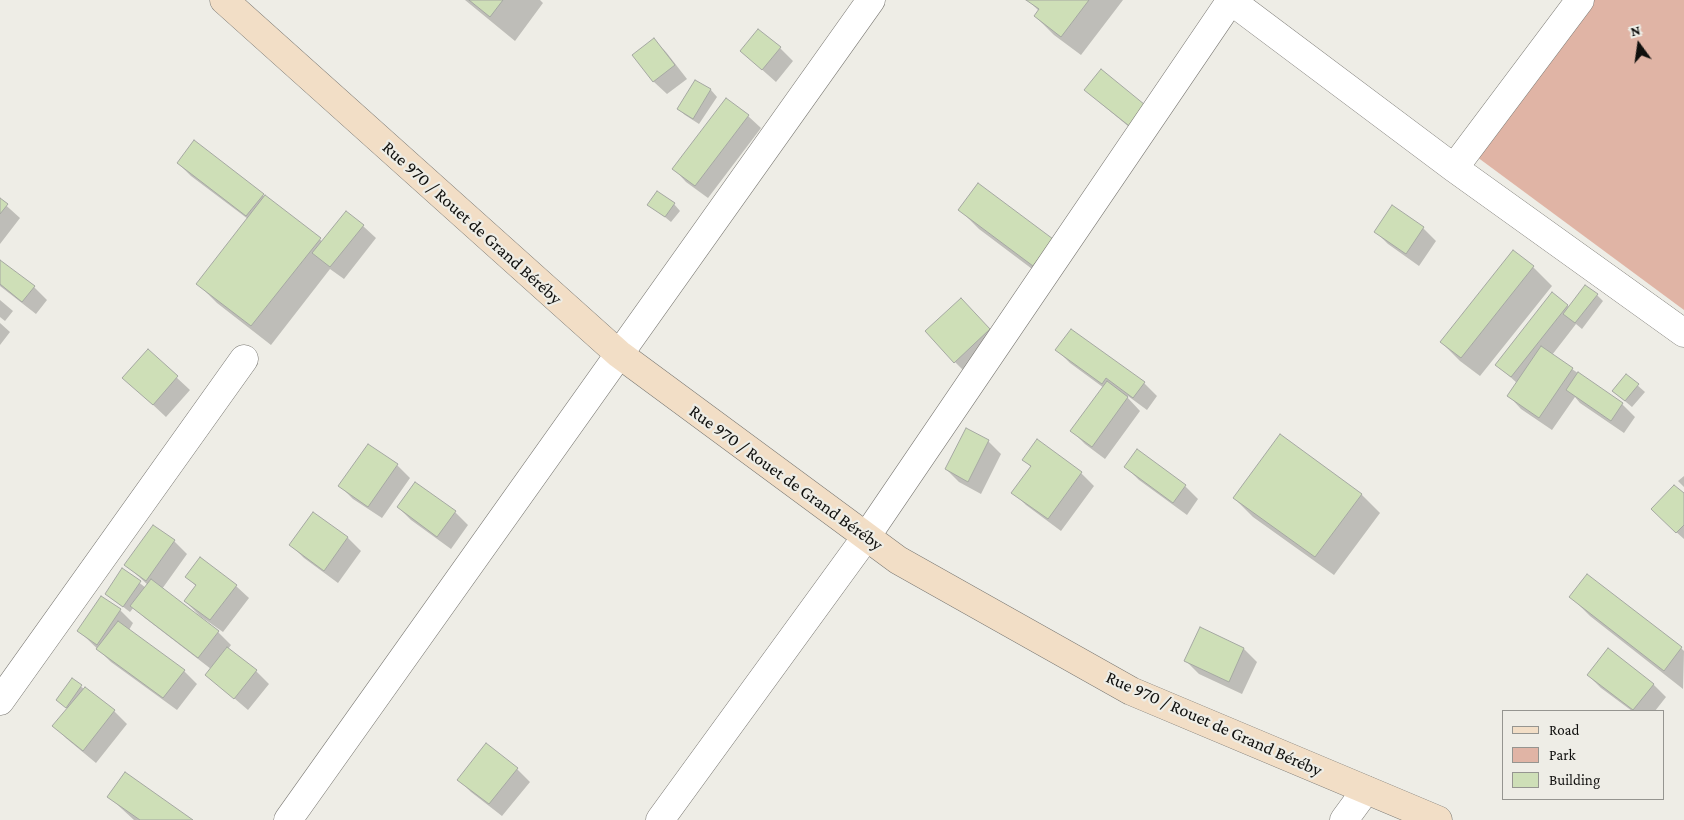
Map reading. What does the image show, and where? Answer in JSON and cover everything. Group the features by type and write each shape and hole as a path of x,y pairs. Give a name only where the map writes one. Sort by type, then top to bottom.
{"main road":[{"name":"Rue 970 / Rouet de Grand Béréby","path":"224,0 619,354 898,560 1131,691 1438,820"}],"street":[{"path":"288,820 871,0"},
{"path":"660,820 866,538 1230,0 1454,168 1684,333"},
{"path":"1454,168 1580,0"},
{"path":"0,701 244,359"},
{"path":"1344,820 1366,790"}],"green space":[{"path":"1588,0 1684,0 1684,310 1473,154"}],"building":[{"path":"469,0 503,0 490,17"},
{"path":"1026,0 1089,0 1061,37 1034,16 1039,9"},
{"path":"758,29 781,47 762,70 740,51"},
{"path":"654,38 675,65 653,82 632,55"},
{"path":"1101,69 1150,109 1133,129 1084,90"},
{"path":"695,80 711,89 693,119 677,109"},
{"path":"726,98 749,115 695,186 672,169"},
{"path":"194,140 264,194 246,216 177,163"},
{"path":"978,183 1053,239 1033,266 958,210"},
{"path":"657,191 675,203 665,217 647,205"},
{"path":"265,195 321,238 251,326 196,284"},
{"path":"0,198 8,204 0,214"},
{"path":"1392,205 1424,227 1406,254 1374,232"},
{"path":"346,211 364,225 330,267 312,253"},
{"path":"1513,250 1534,266 1461,358 1440,342"},
{"path":"0,260 35,286 22,302 0,284"},
{"path":"1585,285 1598,294 1575,323 1563,314"},
{"path":"1552,292 1568,305 1511,377 1495,365"},
{"path":"961,298 990,329 954,363 925,331"},
{"path":"1071,329 1145,382 1133,398 1106,378 1102,384 1055,350"},
{"path":"1541,346 1573,368 1539,418 1507,396"},
{"path":"148,349 178,376 153,405 122,378"},
{"path":"1578,372 1623,403 1611,421 1566,390"},
{"path":"1626,374 1639,384 1625,401 1612,391"},
{"path":"1107,381 1128,397 1092,447 1070,431"},
{"path":"966,428 989,440 968,482 945,469"},
{"path":"1280,434 1362,494 1315,557 1233,498"},
{"path":"1037,439 1082,472 1048,519 1011,493 1031,466 1022,460"},
{"path":"368,444 398,464 368,507 338,486"},
{"path":"1137,449 1186,485 1173,503 1124,467"},
{"path":"415,482 456,511 437,537 397,507"},
{"path":"1674,485 1684,493 1684,525 1676,533 1651,509"},
{"path":"313,512 348,537 324,571 289,545"},
{"path":"153,525 175,540 146,581 124,565"},
{"path":"200,557 237,585 210,620 184,601 196,585 185,577"},
{"path":"122,568 141,581 123,607 105,594"},
{"path":"1587,574 1682,647 1664,671 1569,597"},
{"path":"151,579 219,631 198,658 130,606"},
{"path":"101,596 121,609 97,645 77,631"},
{"path":"118,621 185,670 163,698 96,649"},
{"path":"1200,627 1244,648 1229,682 1184,661"},
{"path":"227,647 257,670 234,699 205,675"},
{"path":"1608,648 1654,684 1633,710 1587,675"},
{"path":"72,678 82,685 66,708 56,700"},
{"path":"85,687 115,710 83,751 52,726"},
{"path":"486,743 518,768 489,804 457,780"},
{"path":"125,772 193,820 140,820 107,797"}]}
